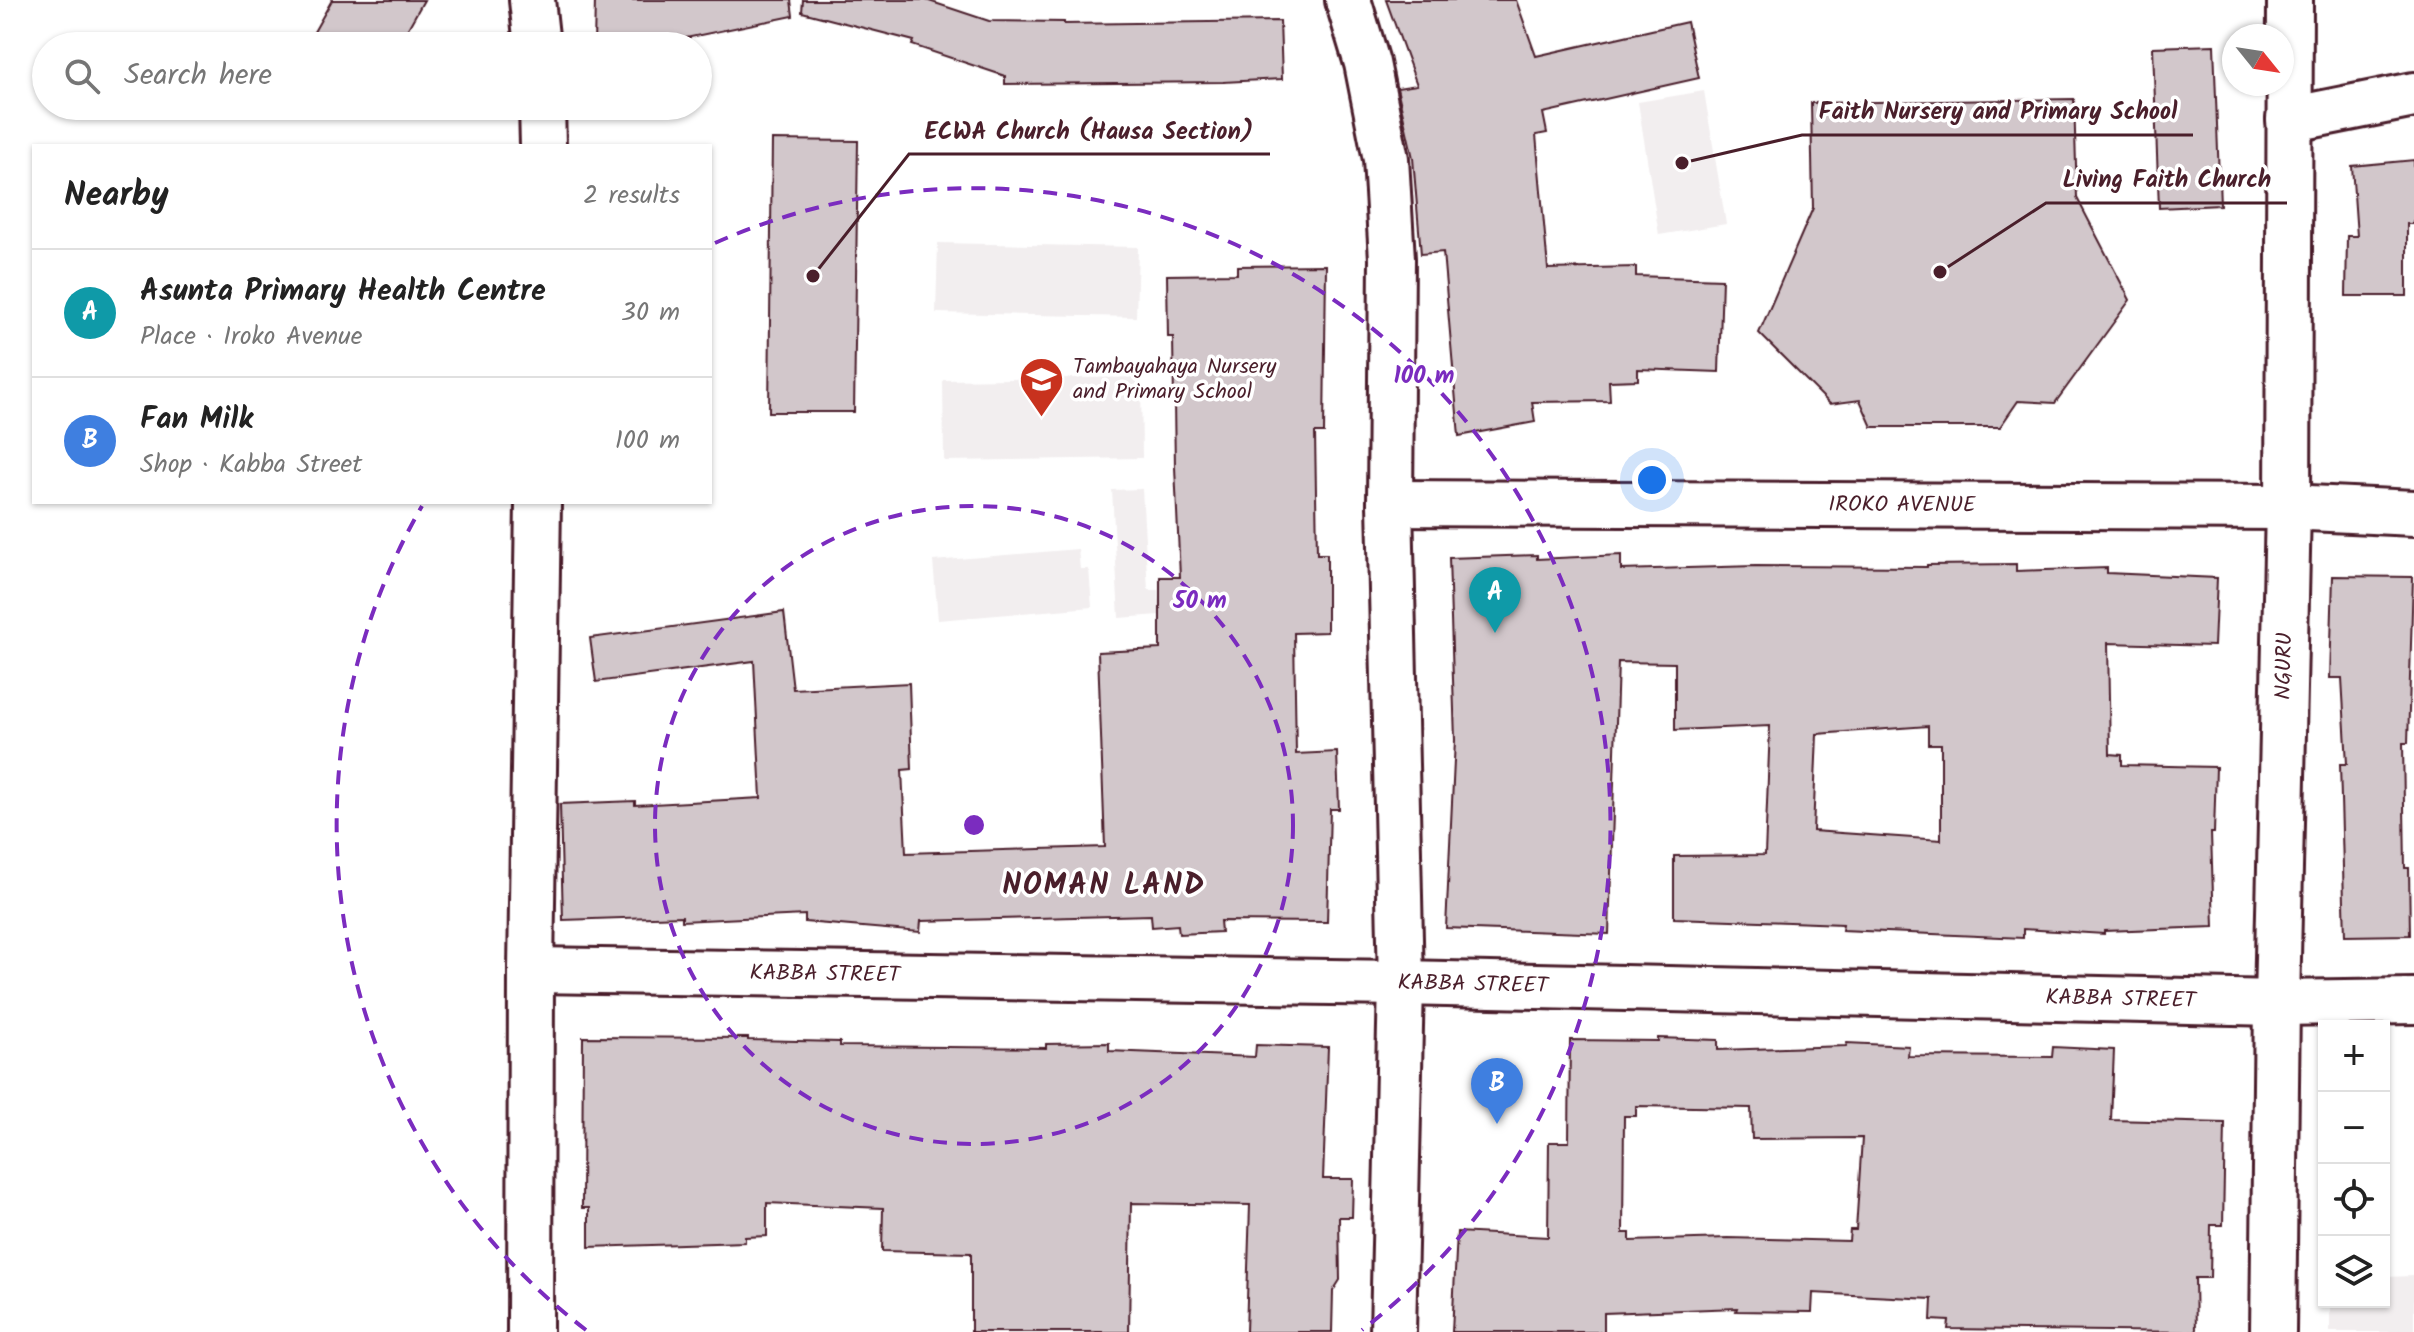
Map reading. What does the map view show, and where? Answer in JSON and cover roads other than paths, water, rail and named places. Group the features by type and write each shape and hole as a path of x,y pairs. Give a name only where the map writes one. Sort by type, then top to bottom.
{"street":[{"path":"532,0 535,32"},
{"path":"1348,0 1367,63 1386,159 1392,259 1390,503 1401,983 1393,1332"},
{"name":"NGURU","path":"2273,1332 2288,507 2290,0"},
{"path":"2289,120 2414,95"},
{"path":"542,120 543,144"},
{"name":"IROKO AVENUE","path":"1390,503 2288,507 2414,513"},
{"path":"530,1332 531,970 538,504"},
{"name":"KABBA STREET","path":"531,970 1401,983 2277,1003 2414,1001"}],"place":[{"name":"Faith Nursery and Primary School","path":"1682,163"},
{"name":"Living Faith Church","path":"1940,272"},
{"name":"ECWA Church (Hausa Section)","path":"813,276"},
{"name":"Tambayahaya Nursery and Primary School","path":"1042,419"},
{"name":"Asunta Primary Health Centre","path":"1495,633"},
{"name":"Fan Milk","path":"1497,1124"}],"district":[{"name":"NOMAN LAND","path":"1104,886"}]}
